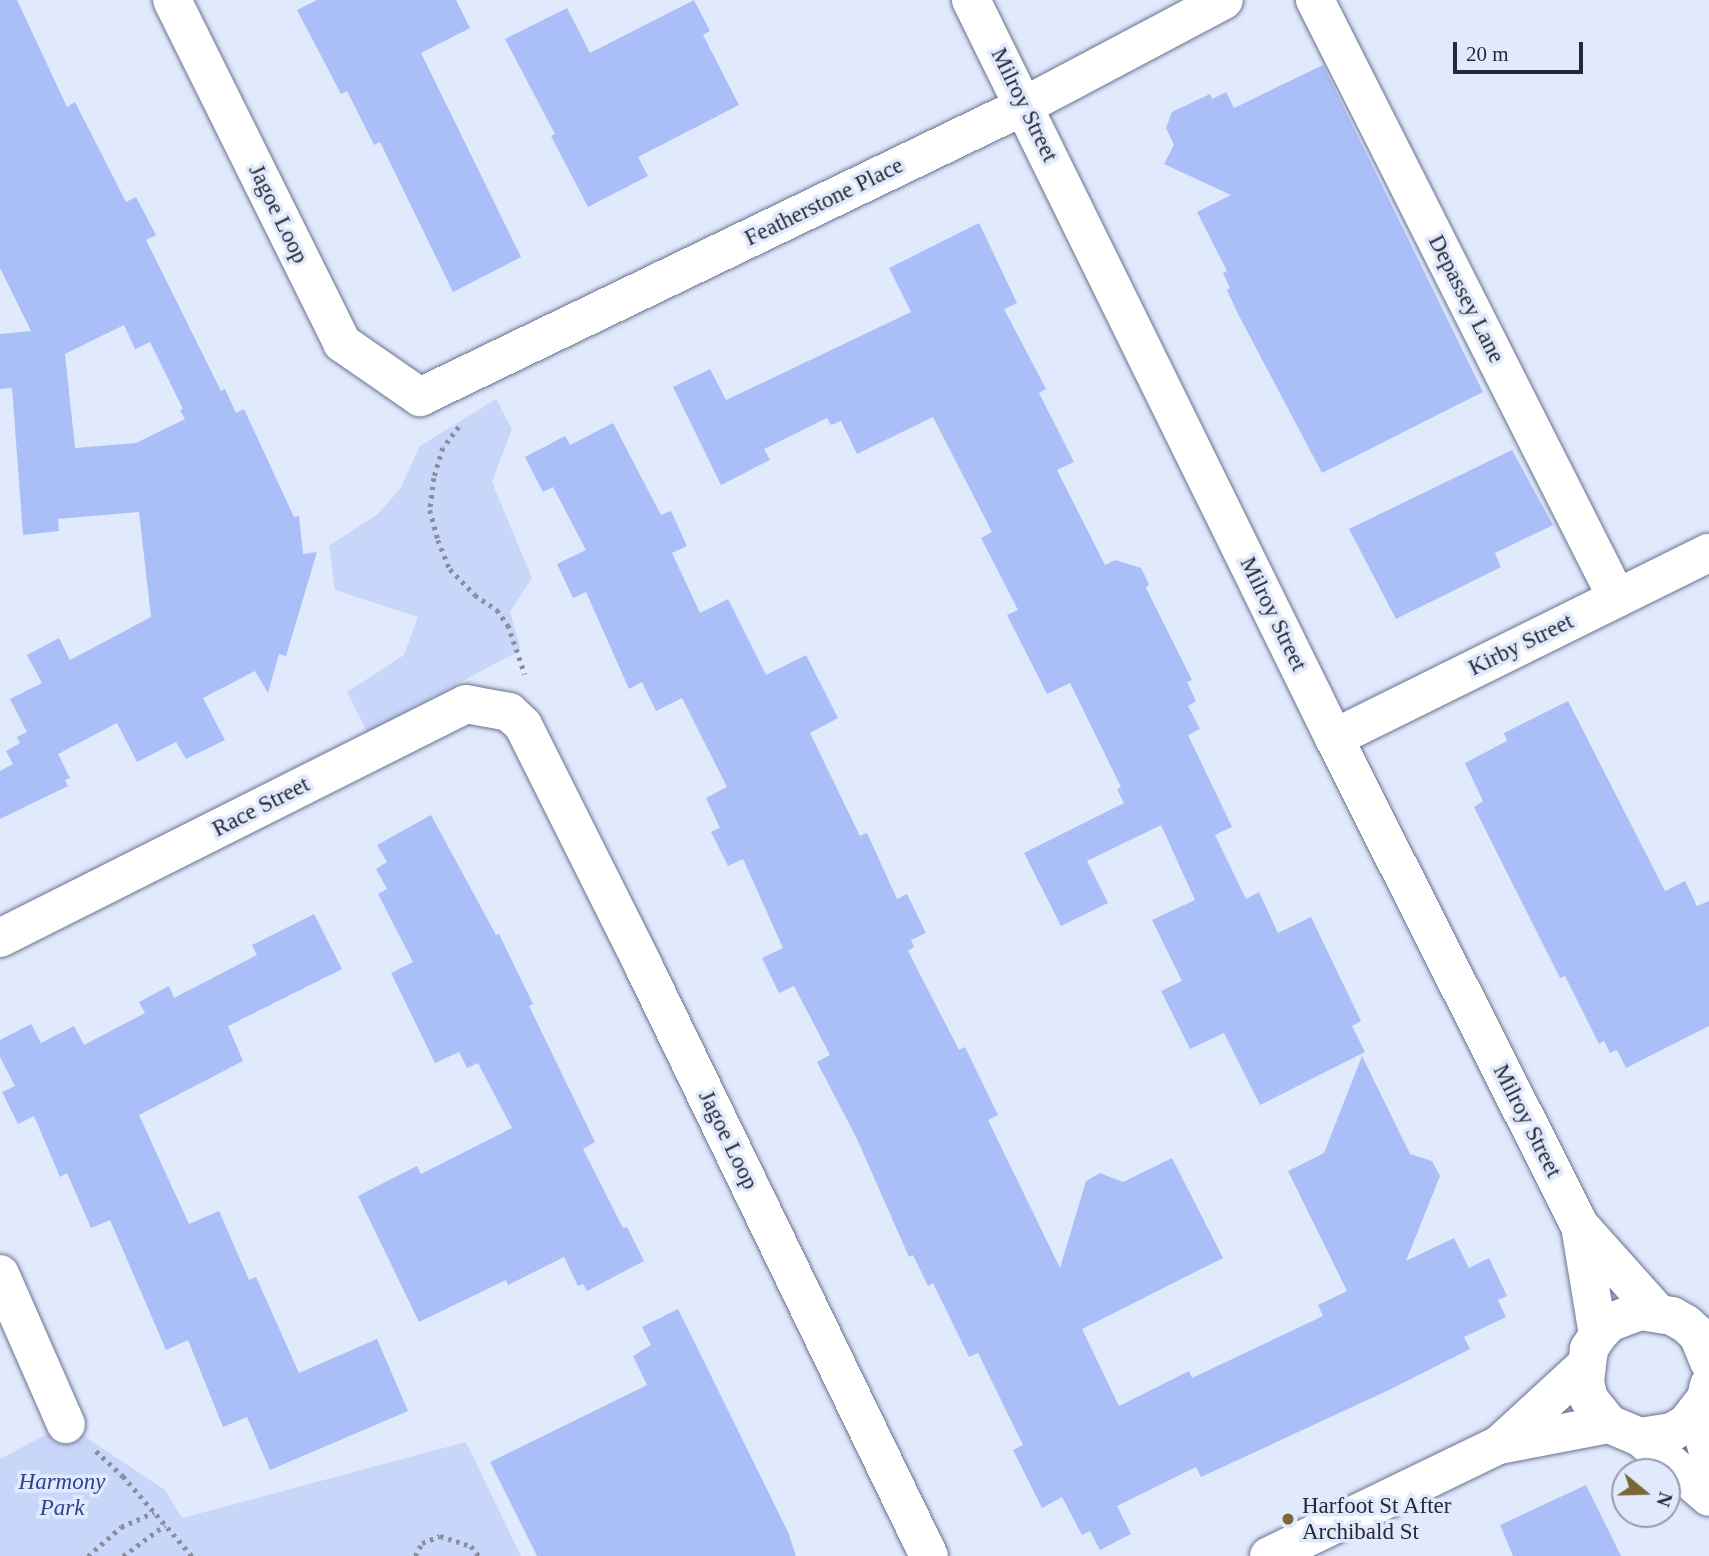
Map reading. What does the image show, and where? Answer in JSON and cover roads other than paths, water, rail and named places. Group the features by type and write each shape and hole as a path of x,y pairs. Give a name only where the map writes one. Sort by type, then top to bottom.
{"street":[{"name":"Jagoe Loop","path":"172,0 342,343 420,397"},
{"name":"Milroy Street","path":"971,0 1334,738 1580,1226 1591,1351 1589,1398 1624,1431"},
{"name":"Featherstone Place","path":"420,397 1024,106 1224,0"},
{"name":"Depassey Lane","path":"1315,0 1617,598"},
{"name":"Kirby Street","path":"1334,738 1709,553"},
{"name":"Race Street","path":"0,938 466,704 509,712 523,725"},
{"name":"Jagoe Loop","path":"523,725 656,992 929,1556"},
{"name":"Milroy Street","path":"1580,1226 1684,1317 1698,1335 1709,1362"},
{"path":"0,1274 66,1424"},
{"path":"1499,1445 1624,1315 1684,1317"},
{"path":"1269,1556 1499,1445 1624,1431 1672,1432 1686,1424 1703,1398"},
{"path":"1703,1398 1709,1456"},
{"path":"1624,1431 1709,1497"}],"place":[{"name":"Harfoot St After Archibald St","path":"1288,1519"}],"park label":[{"name":"Harmony Park","path":"62,1495"}]}
